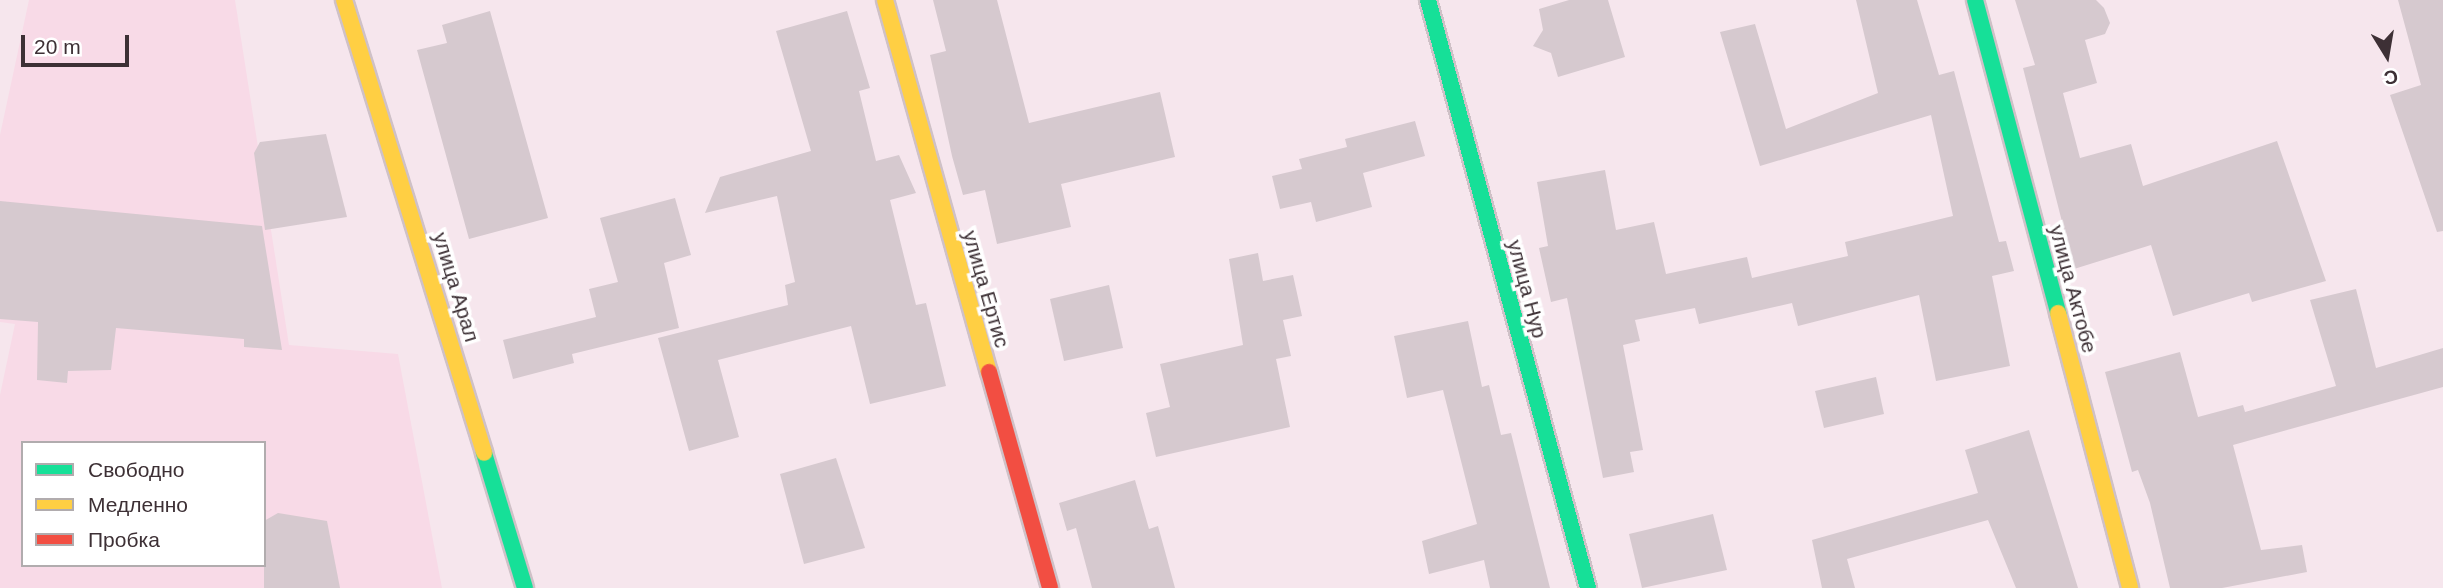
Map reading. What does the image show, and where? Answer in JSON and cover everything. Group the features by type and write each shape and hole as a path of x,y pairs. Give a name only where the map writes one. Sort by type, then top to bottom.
{"street":[{"name":"улица Арал","path":"344,0 525,588"},
{"name":"улица Ертис","path":"885,0 1050,588"},
{"name":"улица Нур","path":"1428,0 1588,588"},
{"name":"улица Актобе","path":"1975,0 2130,588"}],"shaded area":[{"path":"29,0 235,0 289,345 398,354 442,588 0,588 0,395 15,324 0,322 0,135"}],"building":[{"path":"933,0 997,0 1029,123 1160,92 1175,157 1061,184 1071,227 997,244 985,190 963,195 952,156 930,55 946,51"},
{"path":"1569,0 1608,0 1625,57 1558,77 1551,53 1533,46 1543,30 1539,9"},
{"path":"1856,0 1917,0 1939,75 1954,71 1999,242 2006,241 2014,271 1992,276 2010,366 1936,381 1919,295 1798,326 1792,303 1699,324 1695,308 1635,320 1640,341 1623,345 1643,450 1630,452 1634,472 1603,478 1567,298 1551,302 1539,248 1548,246 1537,182 1605,170 1616,230 1654,222 1666,274 1747,257 1752,278 1848,256 1845,242 1953,216 1931,115 1760,166 1720,32 1755,24 1786,129 1878,93"},
{"path":"2015,0 2096,0 2104,8 2110,23 2105,34 2085,40 2097,83 2063,93 2080,158 2131,144 2143,186 2277,141 2326,281 2252,302 2249,293 2173,316 2151,245 2074,269 2023,68 2035,65"},
{"path":"2398,0 2443,0 2443,231 2437,232 2390,95 2421,85"},
{"path":"490,11 548,218 469,239 417,50 447,43 442,25"},
{"path":"847,11 870,88 859,91 876,161 899,155 916,193 890,200 916,305 926,303 946,386 870,404 851,326 718,360 739,437 689,451 658,338 788,305 785,285 795,282 777,196 705,213 720,177 811,151 776,31"},
{"path":"1415,121 1425,156 1363,173 1372,207 1316,222 1311,202 1280,209 1272,176 1302,169 1299,159 1347,147 1345,139"},
{"path":"326,134 347,217 265,230 254,153 260,142"},
{"path":"675,198 691,255 664,263 679,328 572,354 574,363 513,379 503,340 596,317 589,289 618,282 600,218"},
{"path":"0,201 262,226 282,350 244,347 244,339 116,328 111,370 68,371 67,383 37,380 38,322 0,319"},
{"path":"1258,253 1263,281 1293,275 1302,316 1283,320 1291,356 1276,359 1290,427 1156,457 1146,413 1170,407 1160,364 1243,345 1229,259"},
{"path":"1109,285 1123,348 1064,361 1050,299"},
{"path":"2356,289 2376,368 2443,348 2443,387 2233,445 2261,550 2302,545 2307,572 2222,588 2170,588 2150,503 2138,470 2132,472 2105,372 2180,352 2198,417 2243,405 2245,412 2336,386 2310,300"},
{"path":"1468,321 1482,387 1489,385 1501,435 1511,433 1550,588 1490,588 1484,560 1429,574 1422,541 1477,524 1443,390 1407,398 1394,336"},
{"path":"1876,377 1884,414 1824,428 1815,391"},
{"path":"2029,430 2078,588 2016,588 1988,520 1847,559 1855,588 1822,588 1812,540 1978,493 1965,450"},
{"path":"836,458 865,548 804,564 780,474"},
{"path":"1135,480 1149,529 1158,526 1175,588 1092,588 1076,528 1067,531 1059,503"},
{"path":"278,513 327,521 340,588 264,588 266,520"},
{"path":"1713,514 1727,570 1642,588 1629,534"}],"traffic: fast":[{"path":"1428,0 1588,588"},
{"path":"1975,0 2058,313"},
{"path":"484,453 525,588"}],"traffic: slow":[{"path":"344,0 484,453"},
{"path":"885,0 989,372"},
{"path":"2058,313 2130,588"}],"traffic: jam":[{"path":"989,372 1050,588"}]}
